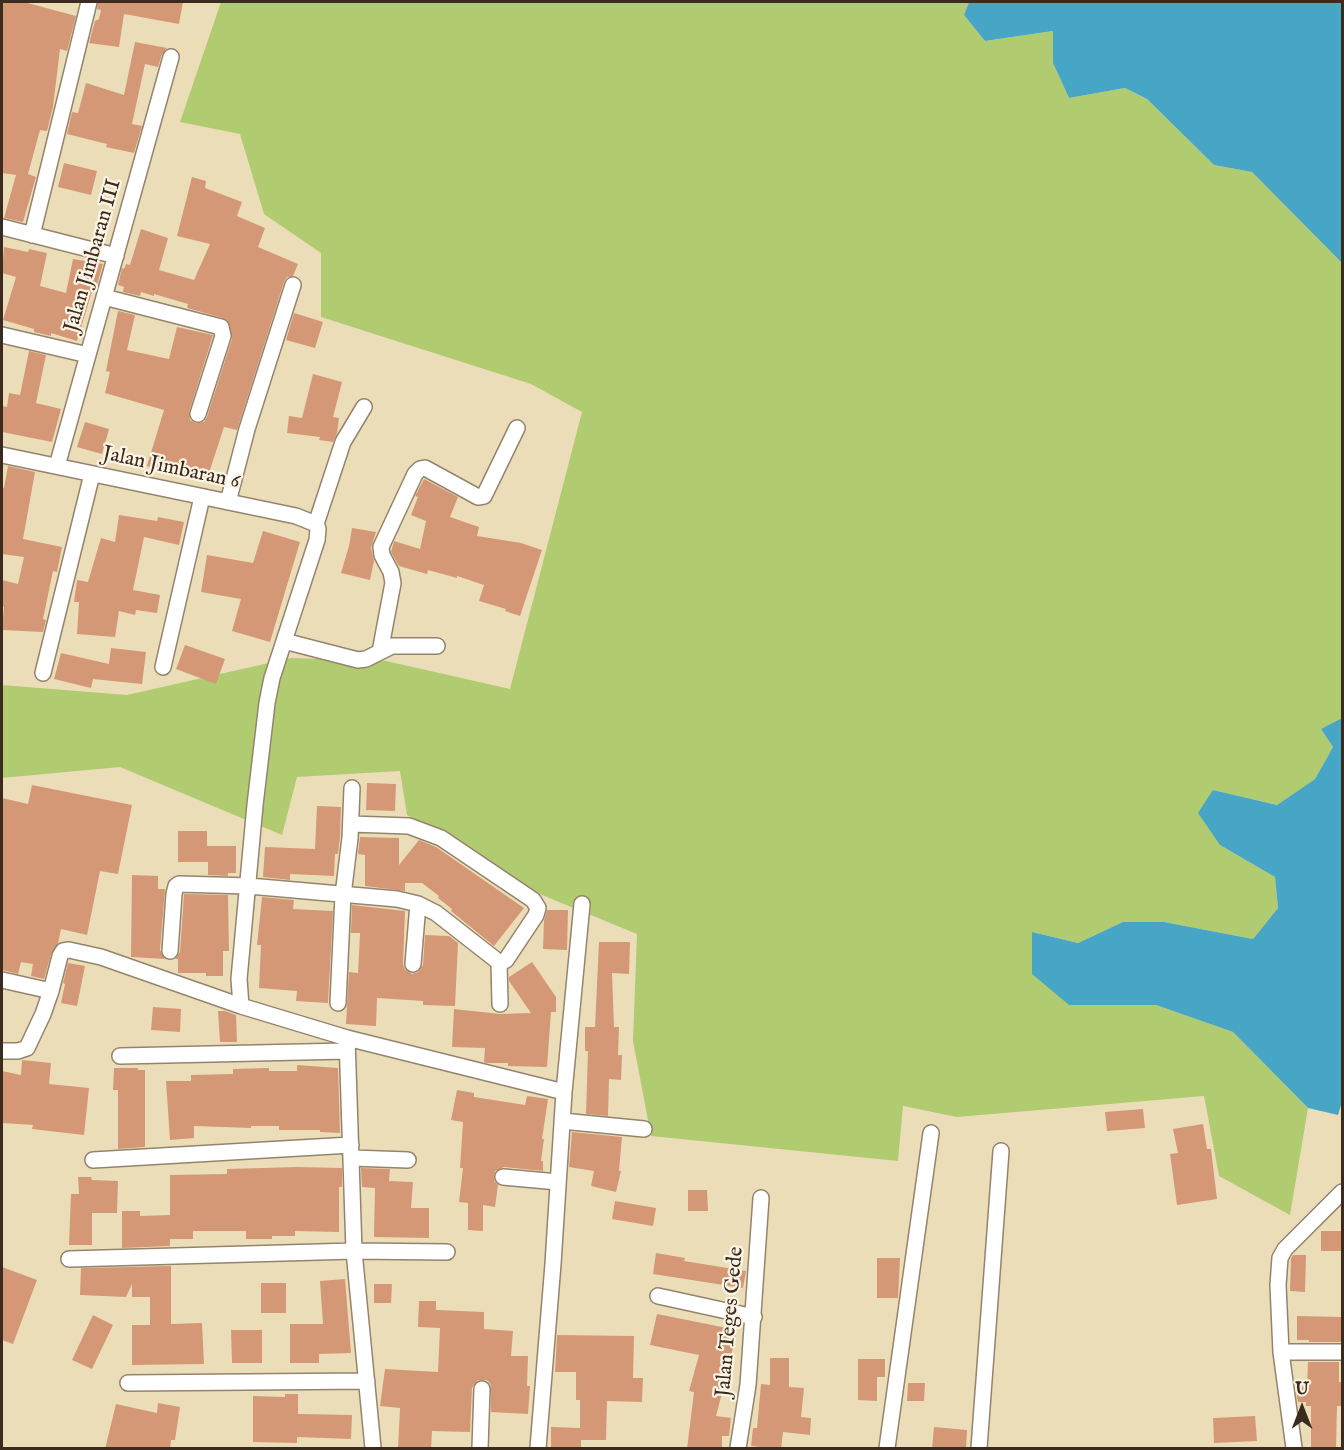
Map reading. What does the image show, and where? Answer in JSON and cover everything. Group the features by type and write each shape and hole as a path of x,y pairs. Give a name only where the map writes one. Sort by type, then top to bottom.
{"street":[{"path":"32,235 89,2"},
{"name":"Jalan Jimbaran III","path":"57,466 171,57"},
{"path":"2,227 117,256"},
{"path":"228,502 247,429 293,285"},
{"path":"104,297 221,327 223,336 198,414"},
{"path":"2,335 88,355"},
{"path":"241,1006 239,979 255,805 272,678 317,540 316,524 343,442 363,407"},
{"path":"380,652 393,583 381,547 415,474 425,468 478,497 484,496 517,428"},
{"name":"Jalan Jimbaran 6","path":"2,454 296,516 316,524"},
{"path":"43,673 92,474"},
{"path":"164,667 202,497"},
{"path":"284,641 350,659 366,659 396,645 437,646"},
{"path":"338,1003 343,895 351,824 352,788"},
{"path":"351,824 409,826 424,830 449,842 533,900 538,908 537,915 506,960 499,963"},
{"path":"170,951 174,894 177,885 211,884 378,896 418,904 436,913 499,963"},
{"path":"413,964 418,904"},
{"path":"538,1449 564,1092 582,904"},
{"path":"2,1051 18,1051 27,1048 43,1014 60,956 63,951 67,950 101,957 347,1045 564,1092"},
{"path":"499,963 500,1004"},
{"path":"2,980 51,991"},
{"path":"120,1056 347,1045"},
{"path":"347,1045 354,1251 373,1449"},
{"path":"562,1121 644,1129"},
{"path":"887,1449 931,1132"},
{"path":"93,1160 352,1151 408,1160"},
{"path":"979,1449 1001,1151"},
{"path":"503,1178 558,1182"},
{"path":"1294,1449 1281,1352 1278,1285 1281,1254 1342,1192"},
{"name":"Jalan Teges Gede","path":"738,1449 748,1385 761,1198"},
{"path":"69,1259 354,1251 447,1252"},
{"path":"658,1296 754,1317"},
{"path":"1281,1352 1342,1352"},
{"path":"128,1383 367,1381"},
{"path":"480,1449 482,1389"}],"green space":[{"path":"221,2 969,2 964,15 985,41 1053,31 1053,63 1069,98 1125,88 1147,99 1214,165 1252,172 1342,263 1342,718 1321,729 1333,747 1315,779 1277,805 1213,790 1220,845 1275,877 1278,908 1253,939 1164,922 1123,922 1078,943 1032,932 1069,1005 1156,1005 1233,1032 1308,1108 1290,1215 1219,1176 1204,1096 957,1117 903,1106 898,1161 651,1136 633,1041 637,934 542,895 407,815 400,771 297,777 282,835 120,767 2,778 2,685 127,695 291,658 386,661 510,689 582,412 531,384 321,317 321,253 264,214 240,134 180,122"}],"water":[{"path":"969,2 1342,2 1342,263 1252,172 1214,165 1147,99 1125,88 1069,98 1053,63 1053,31 985,41 964,15"},
{"path":"1342,718 1342,1102 1338,1115 1308,1108 1233,1032 1156,1005 1069,1005 1032,974 1032,932 1078,943 1123,922 1164,922 1253,939 1278,908 1275,877 1220,845 1198,813 1213,790 1277,805 1315,779 1333,747 1321,729"}],"building":[{"path":"2,2 24,2 76,16 67,51 60,49 53,107 47,131 40,130 28,174 36,177 23,222 4,218 16,175 2,173"},
{"path":"98,2 183,2 179,24 124,14 119,47 89,43 95,21 99,19 101,10 97,9"},
{"path":"135,42 167,48 162,54 158,67 145,64 132,124 142,126 134,153 106,147 107,144 67,134 72,112 78,113 86,83 124,95"},
{"path":"64,163 97,171 91,195 58,187"},
{"path":"192,177 206,181 205,188 242,202 237,216 265,228 258,247 298,264 293,276 287,277 284,282 237,430 224,427 206,482 166,469 165,472 147,466 164,410 105,393 110,372 106,371 118,311 135,315 127,350 169,359 177,327 213,335 189,412 190,420 196,423 204,422 207,417 232,339 228,321 187,308 188,304 154,294 154,296 141,292 140,296 123,292 124,287 118,285 122,268 124,269 126,264 130,265 141,229 168,238 159,270 194,280 210,244 177,236"},
{"path":"4,247 47,253 40,286 66,293 73,259 103,264 77,341 51,333 51,336 34,332 34,329 3,320 16,277 2,273"},
{"path":"294,313 323,322 315,348 286,340"},
{"path":"29,351 46,355 36,403 61,409 52,442 2,432 2,406 7,407 9,393 20,395"},
{"path":"313,374 342,382 333,417 339,418 333,442 319,440 320,437 287,433 289,416 302,418"},
{"path":"85,422 109,429 102,454 77,447"},
{"path":"8,466 35,472 23,539 62,547 57,572 53,571 43,619 46,620 43,632 2,630 4,607 2,606 2,580 18,584 24,557 2,554 2,487 4,488"},
{"path":"424,479 458,497 450,517 479,527 477,536 521,543 542,550 520,616 479,601 484,585 457,576 457,578 428,570 427,574 399,566 391,552 394,541 420,549 426,521 411,515 418,497 415,496"},
{"path":"119,515 157,521 158,517 184,522 179,545 144,537 133,590 160,595 157,613 136,610 135,615 119,611 115,637 77,634 79,602 74,602 77,580 88,582 101,538 115,542"},
{"path":"352,528 376,532 371,548 374,561 370,580 341,573"},
{"path":"263,531 300,542 270,642 232,631 241,599 201,592 207,555 253,563"},
{"path":"185,645 225,659 216,684 176,669"},
{"path":"111,648 146,652 142,684 93,679 91,688 54,679 61,653 109,664"},
{"path":"367,783 396,784 395,811 366,810"},
{"path":"32,785 132,805 118,874 100,871 87,935 61,929 44,979 31,976 33,964 21,962 18,974 2,970 2,798 28,804"},
{"path":"317,806 341,807 340,837 338,854 335,854 334,876 290,874 290,880 263,877 265,847 315,849"},
{"path":"178,831 207,831 207,846 236,846 236,873 228,873 228,876 208,875 208,862 178,862"},
{"path":"360,837 399,838 399,865 419,840 436,847 524,908 494,946 451,911 452,909 438,898 439,896 422,883 405,883 405,891 365,886 365,855 358,854"},
{"path":"132,875 158,876 158,889 165,889 160,950 165,959 131,957"},
{"path":"184,894 228,895 229,951 223,951 223,976 206,976 206,973 178,973 178,959 175,959 180,952"},
{"path":"262,897 294,900 293,909 333,911 328,1003 296,1001 297,991 259,988 261,945 257,945"},
{"path":"352,905 405,911 403,964 405,969 412,974 418,972 423,965 425,935 449,936 458,943 455,1006 423,1005 423,1001 377,998 376,1026 346,1024 349,972 358,973 360,933 351,933"},
{"path":"547,910 568,910 567,950 543,949 544,921"},
{"path":"599,942 630,942 629,974 612,973 614,1027 619,1027 618,1055 622,1055 621,1080 609,1079 608,1116 586,1114 588,1051 585,1051 585,1027 595,1027"},
{"path":"532,962 556,997 556,1012 551,1012 547,1067 486,1063 484,1062 485,1048 452,1047 454,1009 500,1014 531,1013 509,981 509,977"},
{"path":"68,963 85,966 77,1006 61,1003"},
{"path":"153,1007 181,1009 180,1032 151,1030"},
{"path":"218,1011 236,1015 237,1042 220,1042"},
{"path":"22,1060 51,1063 49,1084 89,1088 84,1135 32,1129 33,1125 2,1123 2,1071 21,1075"},
{"path":"297,1065 338,1068 340,1133 320,1132 320,1130 279,1130 279,1126 251,1126 251,1128 194,1126 194,1138 170,1140 166,1081 191,1081 191,1075 233,1074 233,1069 269,1068 269,1071 297,1071"},
{"path":"114,1068 145,1070 145,1147 118,1149 118,1090 113,1090"},
{"path":"457,1090 474,1093 474,1097 525,1105 527,1096 548,1099 542,1139 544,1139 541,1161 543,1161 543,1171 504,1167 495,1171 494,1181 498,1185 495,1207 483,1205 483,1231 468,1230 468,1203 459,1202 463,1168 460,1168 463,1122 451,1120"},
{"path":"1143,1109 1145,1128 1107,1131 1105,1112"},
{"path":"1203,1124 1207,1149 1211,1149 1217,1199 1177,1205 1170,1154 1178,1153 1173,1129"},
{"path":"572,1132 622,1137 619,1171 621,1171 616,1192 591,1186 594,1171 569,1167"},
{"path":"342,1168 342,1187 339,1187 339,1232 295,1231 295,1236 246,1239 246,1231 193,1231 193,1239 170,1239 170,1246 122,1248 122,1211 140,1211 140,1216 170,1215 170,1175 227,1174 227,1169"},
{"path":"361,1168 390,1169 389,1181 413,1182 411,1208 429,1208 429,1238 374,1237 375,1188 362,1187"},
{"path":"78,1177 118,1181 117,1213 92,1213 92,1245 69,1245 71,1194 79,1194"},
{"path":"688,1190 707,1190 708,1211 688,1211"},
{"path":"615,1201 656,1208 653,1226 612,1219"},
{"path":"1321,1231 1342,1231 1342,1251 1321,1251"},
{"path":"656,1253 685,1258 684,1261 746,1271 743,1288 653,1274"},
{"path":"1293,1255 1306,1255 1305,1292 1290,1291"},
{"path":"877,1258 900,1258 898,1298 877,1298"},
{"path":"171,1266 171,1324 202,1323 204,1364 132,1365 132,1325 150,1325 150,1297 132,1297 132,1284 126,1297 80,1295 81,1268"},
{"path":"2,1267 37,1280 13,1344 2,1340"},
{"path":"345,1279 351,1353 319,1354 319,1363 290,1363 290,1324 323,1324 320,1281"},
{"path":"261,1283 286,1283 286,1313 261,1313"},
{"path":"374,1284 392,1284 391,1303 374,1303"},
{"path":"419,1301 436,1301 436,1310 484,1312 484,1329 513,1331 511,1356 528,1356 527,1386 530,1386 528,1414 491,1412 491,1385 487,1380 478,1380 472,1388 470,1432 432,1431 431,1449 398,1449 400,1408 380,1406 385,1369 438,1372 440,1328 418,1327"},
{"path":"657,1314 737,1330 716,1416 731,1418 729,1436 722,1436 722,1449 687,1449 694,1392 689,1391 699,1355 650,1345"},
{"path":"93,1315 113,1325 92,1369 72,1360"},
{"path":"1297,1316 1342,1317 1342,1341 1297,1340"},
{"path":"231,1330 262,1330 262,1363 232,1363"},
{"path":"557,1335 634,1336 633,1378 643,1378 642,1402 607,1401 606,1440 581,1440 581,1449 551,1449 551,1427 580,1428 580,1400 576,1400 576,1372 555,1372"},
{"path":"770,1358 789,1358 789,1387 804,1388 801,1417 811,1418 810,1435 783,1432 781,1449 751,1446 753,1428 757,1428 761,1384 770,1385"},
{"path":"858,1359 885,1359 885,1377 877,1377 877,1401 858,1400"},
{"path":"1308,1362 1339,1362 1339,1382 1342,1382 1341,1406 1337,1406 1336,1449 1311,1449 1311,1406 1306,1406 1306,1402 1298,1402 1295,1386 1307,1387"},
{"path":"908,1383 925,1383 924,1401 907,1401"},
{"path":"285,1394 298,1394 298,1414 352,1415 351,1439 297,1437 297,1443 253,1442 253,1396 285,1397"},
{"path":"158,1403 180,1407 175,1440 171,1440 170,1449 105,1449 116,1404 157,1413"},
{"path":"1255,1416 1257,1441 1214,1443 1213,1418"},
{"path":"934,1427 967,1430 966,1449 932,1449"}]}
